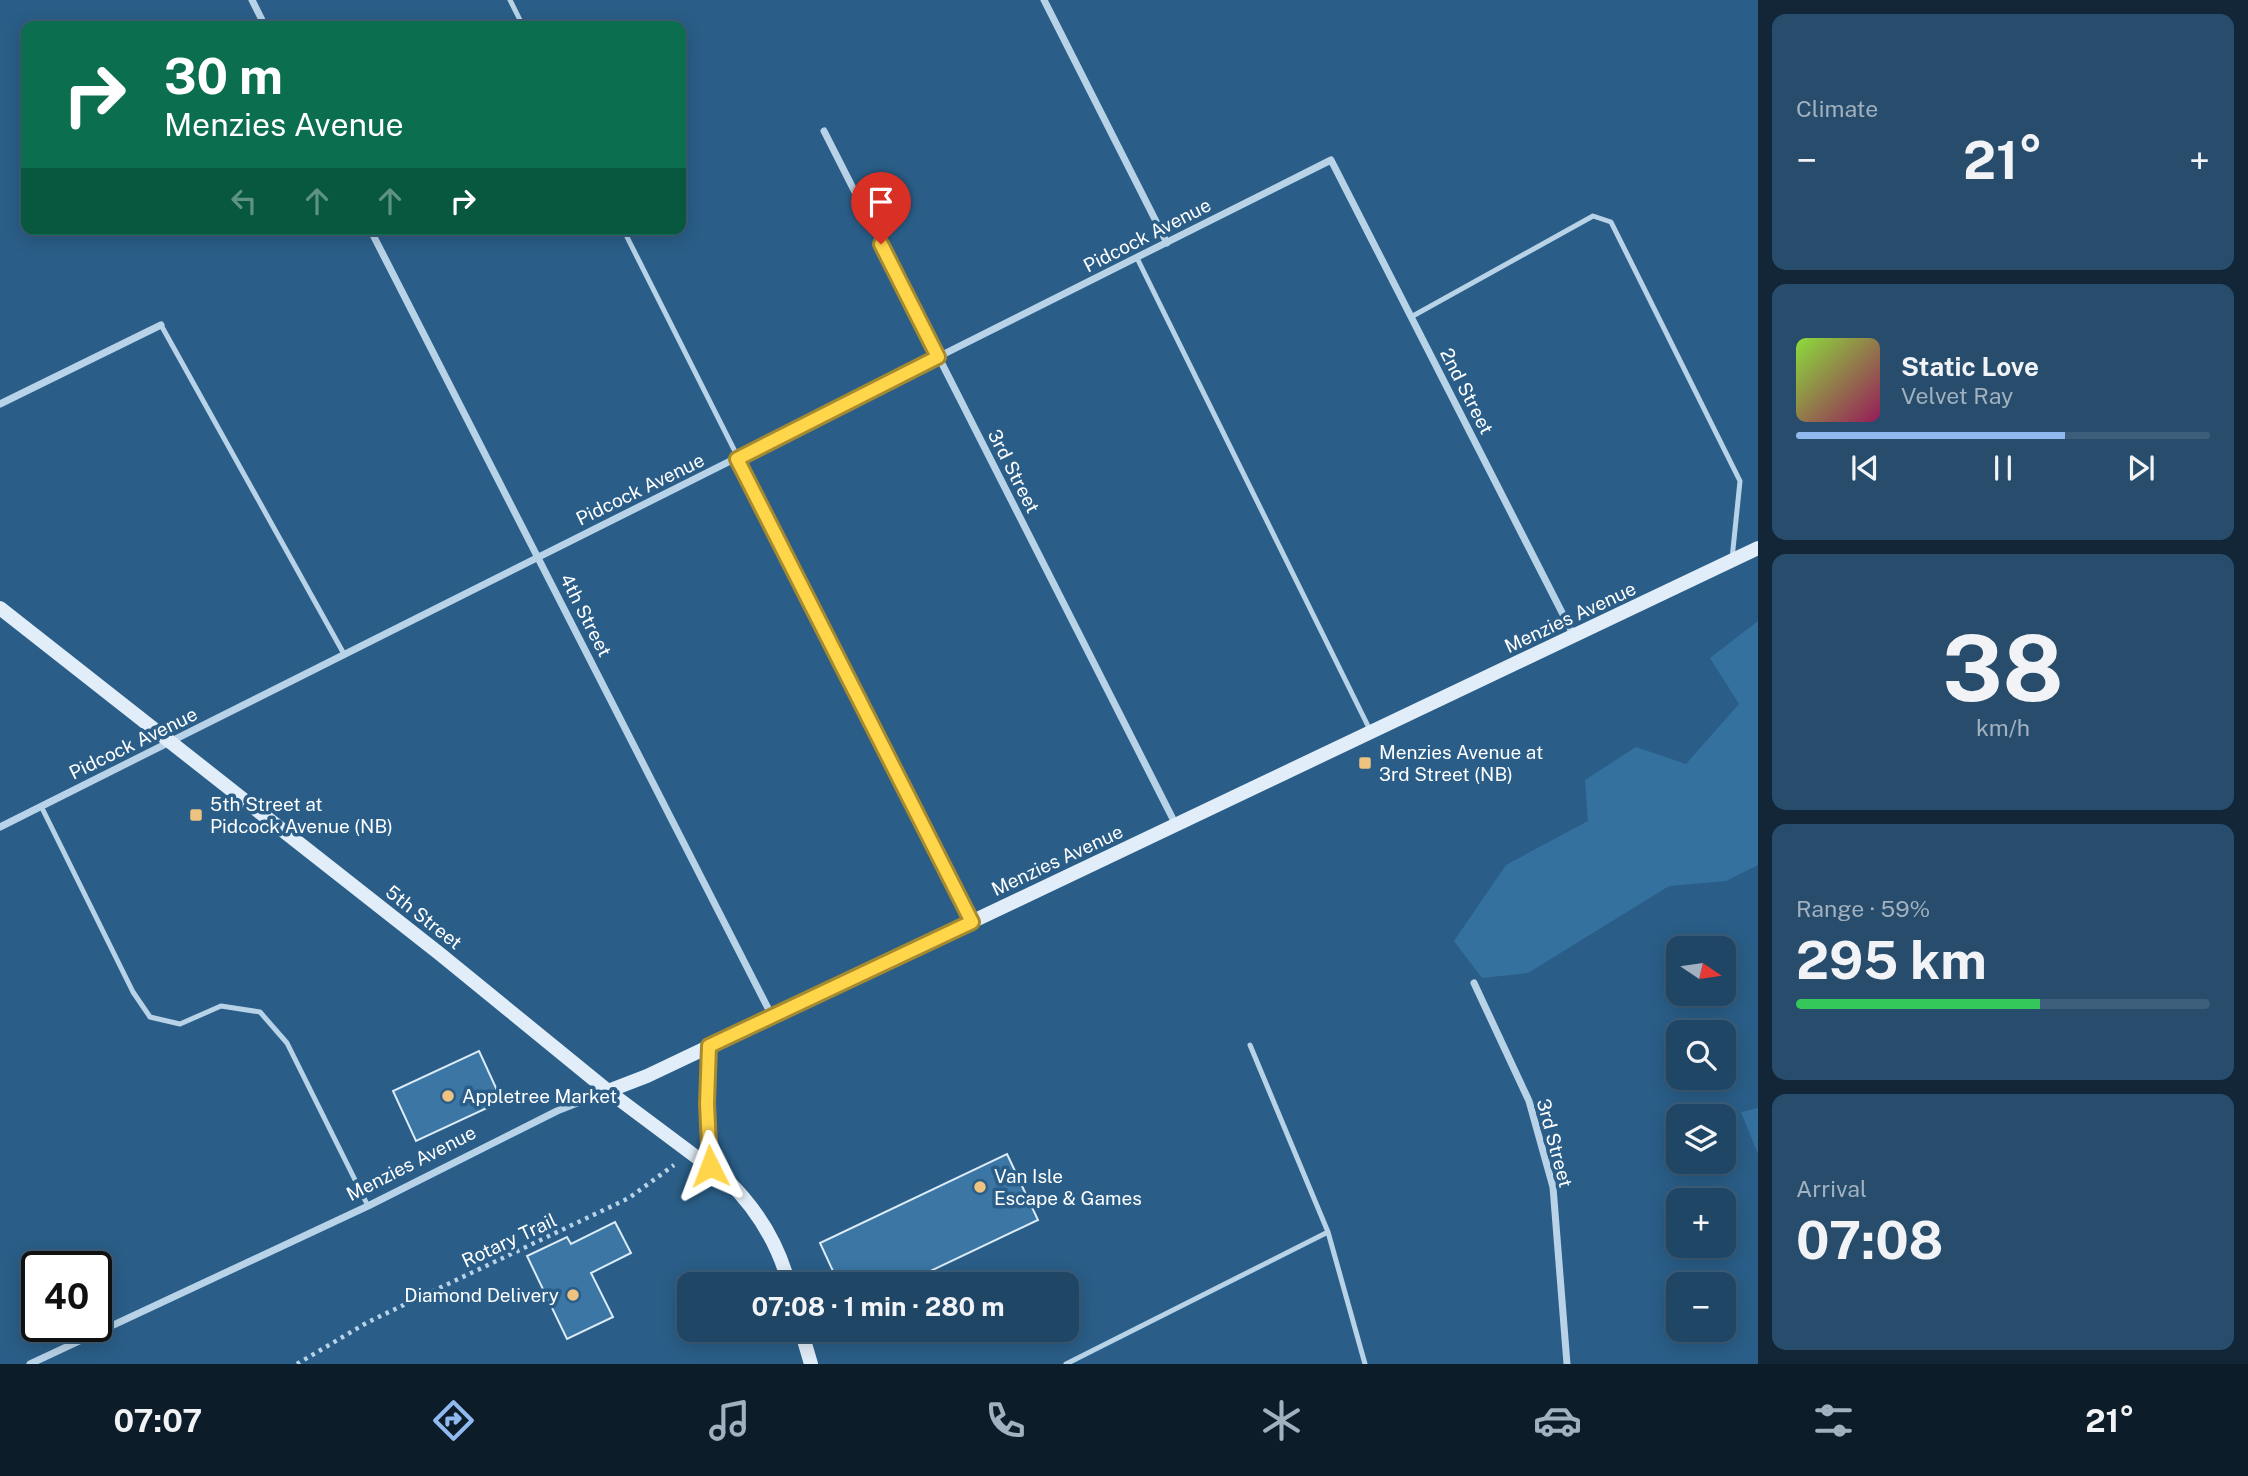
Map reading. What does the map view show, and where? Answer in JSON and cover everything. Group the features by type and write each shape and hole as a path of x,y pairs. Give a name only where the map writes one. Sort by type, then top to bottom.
{"street":[{"path":"251,0 262,21"},
{"path":"1044,0 1167,243"},
{"name":"3rd Street","path":"824,131 1176,825"},
{"name":"Pidcock Avenue","path":"0,827 1331,160"},
{"name":"2nd Street","path":"1331,160 1574,636"},
{"name":"4th Street","path":"373,235 772,1016"},
{"path":"0,404 161,325"},
{"name":"Menzies Avenue","path":"30,1364 368,1206 557,1111 647,1076 1758,548"},
{"name":"5th Street","path":"0,608 440,954 608,1091 727,1180 754,1210 785,1272"},
{"name":"3rd Street","path":"1474,983 1529,1101 1553,1187 1567,1364"},
{"path":"709,1046 707,1104 710,1166"},
{"path":"805,1342 811,1364"}],"lane":[{"path":"510,0 520,21"},
{"path":"1411,317 1593,216 1611,222 1740,481 1732,562"},
{"path":"626,235 972,922"},
{"path":"1137,258 1371,733"},
{"path":"161,325 344,654"},
{"path":"41,806 133,992 150,1017 180,1024 220,1006 260,1012 287,1043 368,1206"},
{"path":"1250,1045 1328,1231 1365,1364"},
{"path":"1066,1364 1328,1231"}],"path":[{"name":"Rotary Trail","path":"297,1364 368,1322 629,1198 691,1152"}],"shaded area":[{"path":"1758,621 1758,865 1726,881 1669,886 1528,973 1482,978 1454,941 1506,865 1588,821 1585,780 1636,747 1686,764 1739,704 1710,658"},
{"path":"1758,1108 1758,1154 1741,1112"}],"building":[{"name":"Appletree Market","path":"479,1051 502,1101 416,1141 393,1091"},
{"name":"Van Isle Escape & Games","path":"1007,1154 1038,1220 928,1272 833,1272 820,1243"},
{"name":"Diamond Delivery","path":"615,1222 631,1253 591,1273 613,1317 567,1339 527,1256 567,1237 571,1244"}],"place":[{"name":"Menzies Avenue at 3rd Street (NB)","path":"1365,763"},
{"name":"5th Street at Pidcock Avenue (NB)","path":"196,815"},
{"name":"Appletree Market","path":"448,1096"},
{"name":"Van Isle Escape & Games","path":"980,1187"},
{"name":"Diamond Delivery","path":"573,1295"}],"route":[{"path":"710,1166 707,1104 709,1046 972,922 737,459 938,357 881,244"}]}
